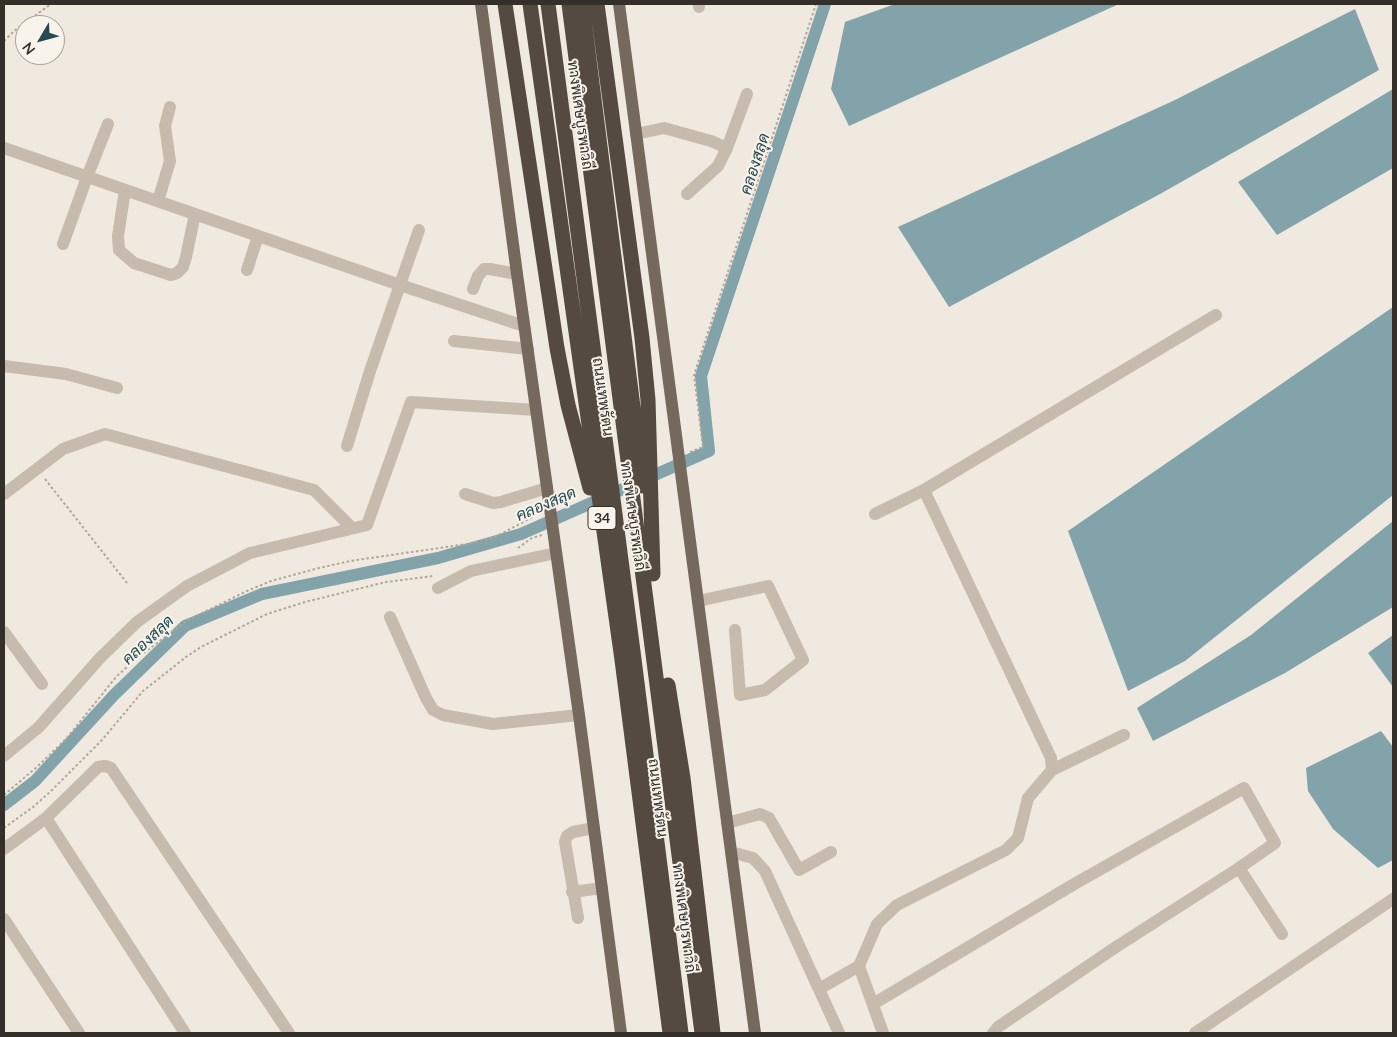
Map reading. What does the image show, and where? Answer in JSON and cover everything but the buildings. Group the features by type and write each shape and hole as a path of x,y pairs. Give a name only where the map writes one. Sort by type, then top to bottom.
{"highway":[{"path":"505,4 518,101 558,358 568,405 634,658"},
{"name":"ถนนเทพรัตน","path":"530,4 622,660 670,1033"},
{"name":"ทางพิเศษบูรพาวิถี","path":"548,4 681,1033"},
{"name":"ทางพิเศษบูรพาวิถี","path":"569,4 655,656 702,1033"},
{"name":"ถนนเทพรัตน","path":"582,4 663,648 683,778 714,1033"},
{"path":"597,4 642,338 647,391 655,656"}],"main road":[{"path":"481,4 516,274 550,505 621,1033"},
{"path":"619,4 756,1033"}],"street":[{"path":"687,194 718,166 727,148 747,94"},
{"path":"158,201 170,161 165,126 170,107"},
{"path":"63,244 108,124"},
{"path":"636,134 664,128 711,141 727,148"},
{"path":"4,148 524,326"},
{"path":"125,190 118,236 119,250 134,262 172,275 177,273 183,266 186,257 195,214"},
{"path":"346,446 419,230"},
{"path":"248,270 258,236"},
{"path":"474,289 478,276 484,269 516,274"},
{"path":"875,514 924,490 1216,315"},
{"path":"454,341 528,349"},
{"path":"4,366 66,374 116,388"},
{"path":"4,756 39,727 100,658 137,622 187,586 250,553 367,525 411,402 536,410"},
{"path":"4,494 63,449 105,434 314,490 352,528"},
{"path":"465,494 493,503 547,488"},
{"path":"924,490 1051,758 1052,770"},
{"path":"438,588 471,572 556,553"},
{"path":"698,601 768,586 803,660 765,690 740,695 735,630"},
{"path":"390,617 433,710 443,715 493,724 579,715"},
{"path":"4,632 42,684"},
{"path":"819,989 859,966 878,924 897,905 1006,850 1018,838 1028,798 1052,770 1124,735"},
{"path":"4,849 46,818 98,768 105,766 111,768 289,1033"},
{"path":"873,1004 1076,882 1244,788 1275,843 1116,947 998,1027 993,1033"},
{"path":"727,823 760,814 769,818 800,870 831,852"},
{"path":"46,818 185,1033"},
{"path":"578,918 564,842 567,836 573,832 594,828"},
{"path":"731,852 753,858 765,871 839,1033"},
{"path":"1239,868 1282,934"},
{"path":"572,892 602,888"},
{"path":"1195,1033 1393,899"},
{"path":"4,919 79,1033"},
{"path":"859,966 883,1033"}],"path":[{"path":"4,41 14,31 51,4"},
{"path":"676,438 691,453 703,447 694,375 816,4"},
{"path":"37,469 127,583"},
{"path":"4,795 71,733 116,677 188,620 247,590 271,581 319,568 350,561 467,544 495,537 535,516 537,508 534,492"},
{"path":"513,551 532,538 553,534"},
{"path":"4,828 50,792 102,740 143,691 201,647 255,618 272,612 386,582 439,575"}],"water":[{"path":"895,4 1119,4 849,126 831,89 845,22"},
{"path":"1355,9 1379,70 1160,194 949,307 898,227 1175,100"},
{"path":"1393,89 1393,168 1277,235 1238,182"},
{"path":"1393,307 1393,495 1185,661 1128,691 1068,531"},
{"path":"1393,521 1393,607 1285,673 1153,741 1137,708 1251,635"},
{"path":"1393,635 1393,687 1368,653"},
{"path":"1381,731 1393,747 1393,860 1378,868 1333,829 1308,791 1306,768"}],"waterway":[{"name":"คลองสลุด","path":"4,805 35,781 114,695 185,626 262,594 438,558 521,534 709,451 701,376 825,4"}]}
